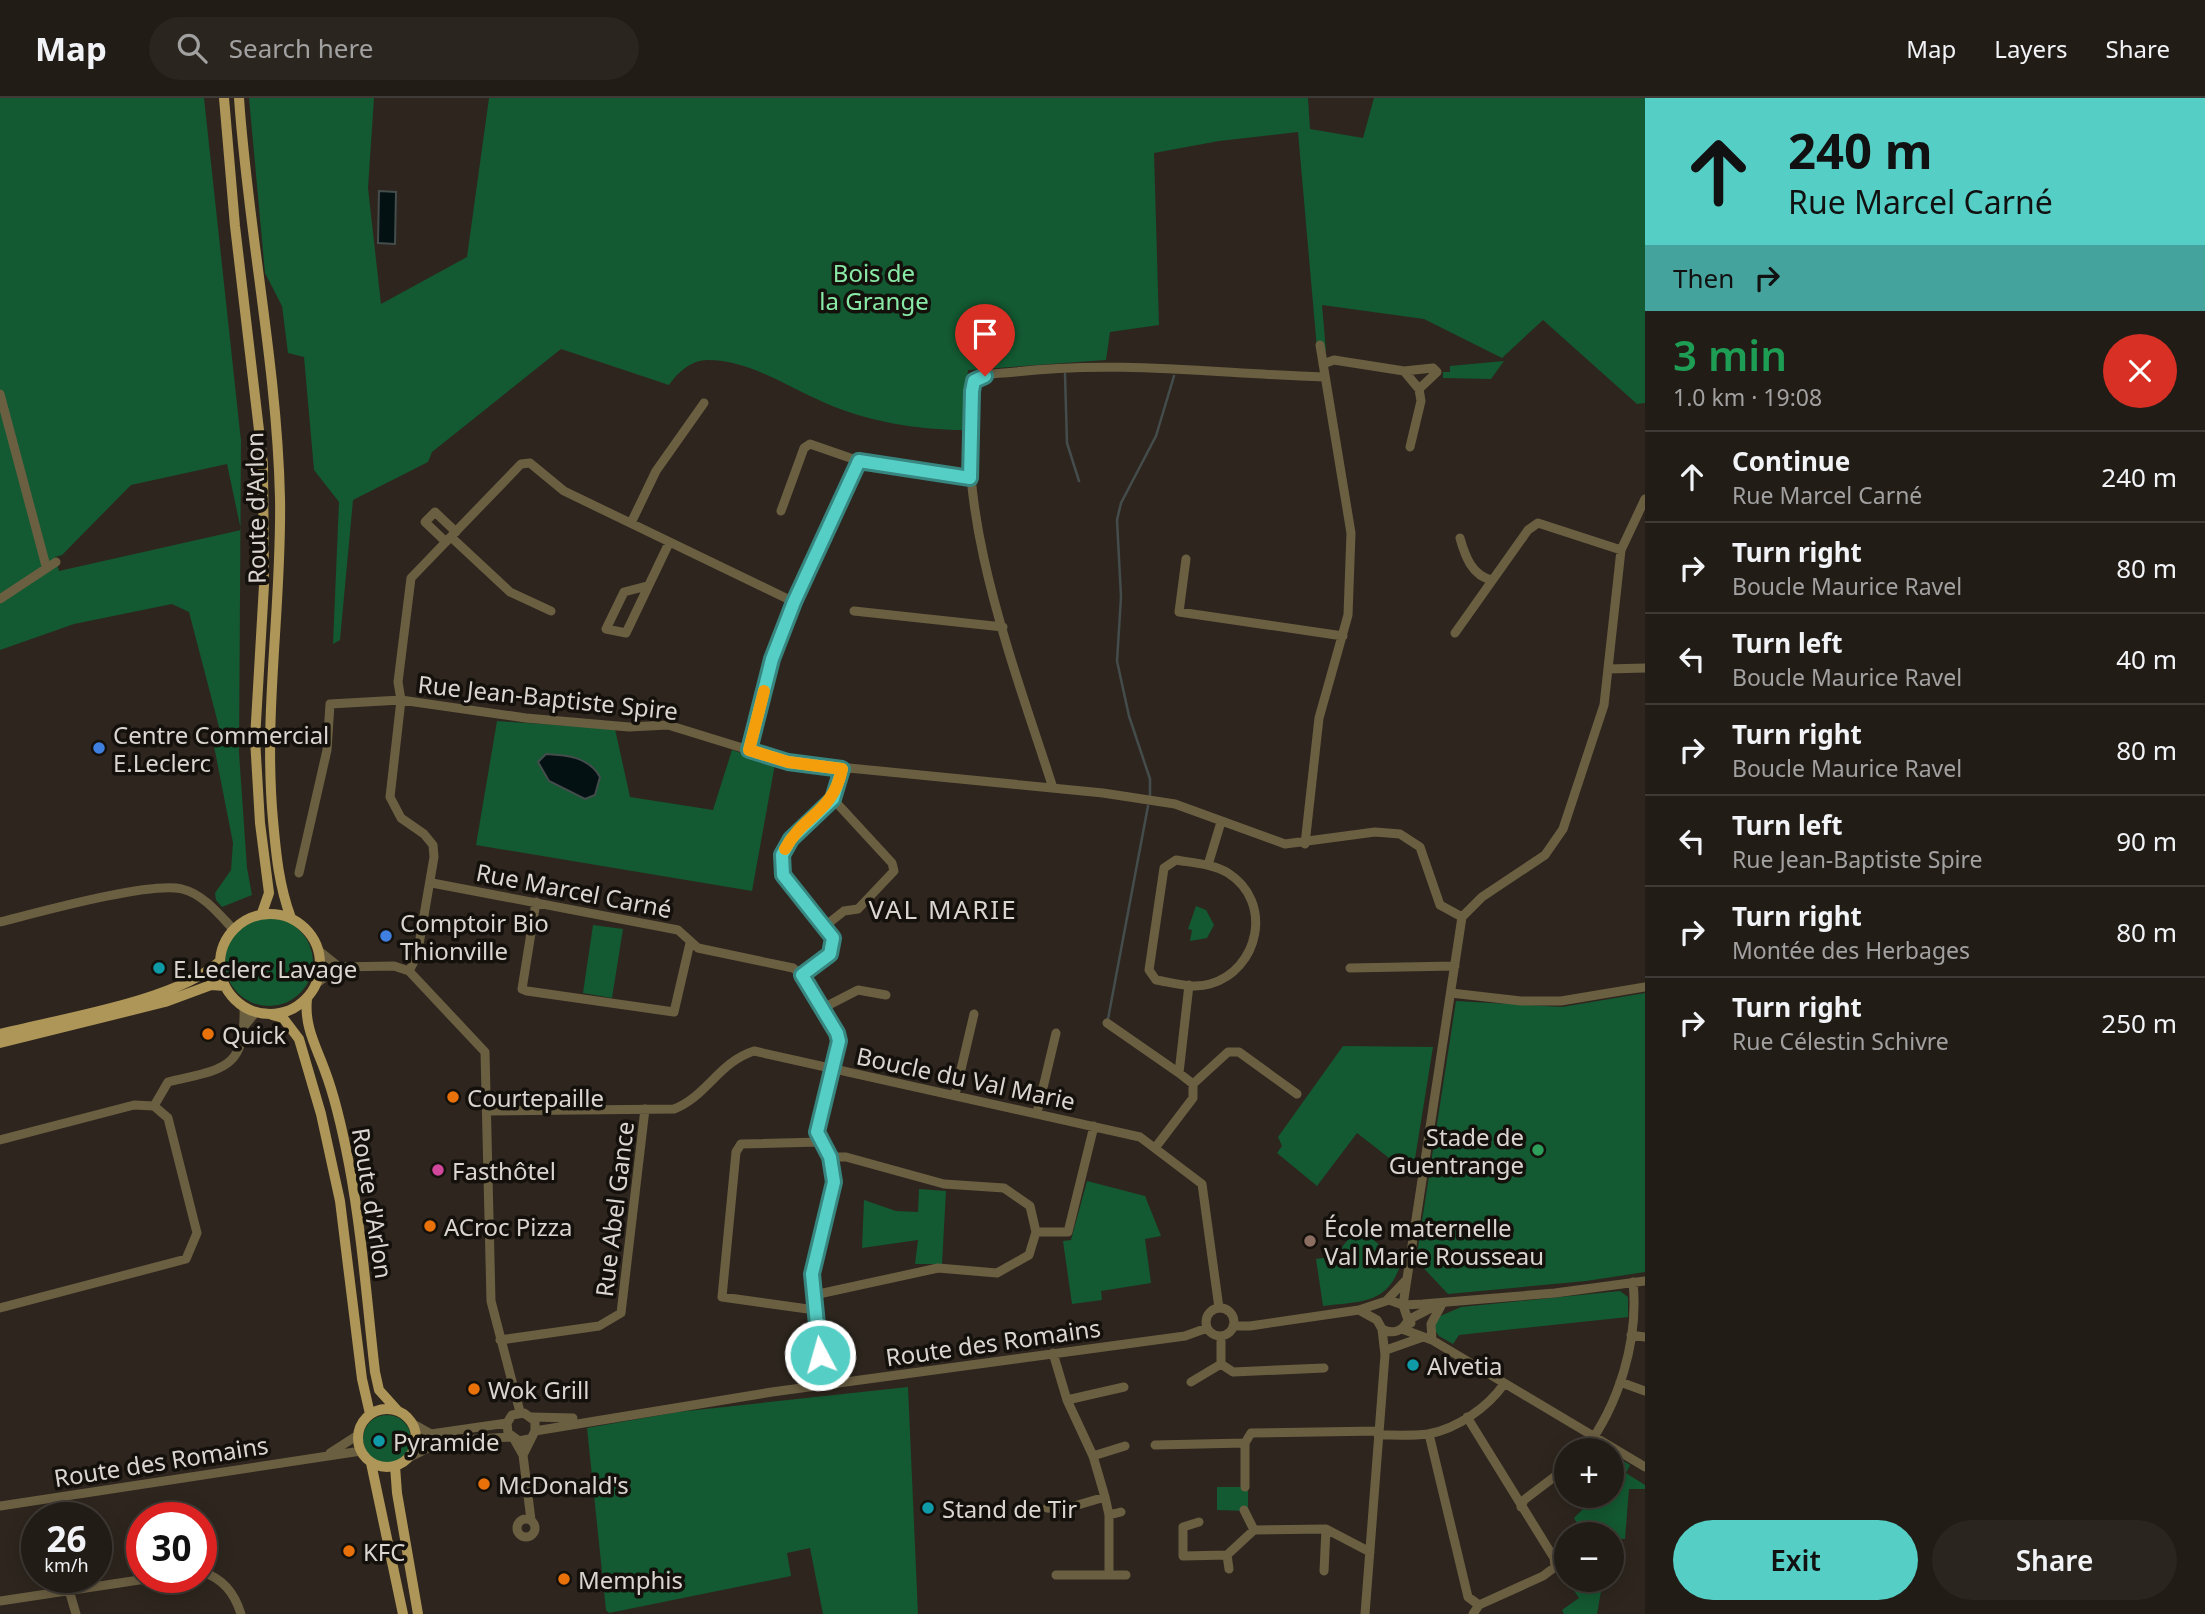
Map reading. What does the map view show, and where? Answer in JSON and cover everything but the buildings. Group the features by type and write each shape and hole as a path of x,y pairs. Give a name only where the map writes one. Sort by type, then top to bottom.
{"main road":[{"name":"Route d'Arlon","path":"224,98 235,226 259,409 263,464 264,585 255,739 260,822 269,893 262,914"},
{"name":"Route d'Arlon","path":"239,98 247,200 276,427 280,559 270,768 279,879 291,918"},
{"path":"262,914 291,918 310,932 318,950 321,965 317,983 307,999 291,1010 272,1015 244,1008 235,1001 225,986 219,962 224,942 233,929 246,919 262,914"},
{"path":"0,1034 162,993 195,980 219,962"},
{"path":"0,1043 165,1002 211,985 225,986"},
{"name":"Route d'Arlon","path":"307,999 305,1016 326,1072 348,1163 359,1224 375,1372 379,1390 397,1410"},
{"name":"Route d'Arlon","path":"272,1015 283,1018 299,1039 321,1114 340,1201 362,1379 370,1414"},
{"path":"371,1463 396,1466 410,1457 416,1435 413,1424 397,1410 387,1409 370,1414 362,1423 358,1435 361,1451 371,1463 403,1614"},
{"path":"396,1466 397,1493 418,1614"}],"street":[{"path":"1305,844 1319,718 1348,615 1351,533 1320,345"},
{"path":"1323,364 1334,360 1404,370 1433,368 1437,372 1419,389"},
{"path":"1053,789 1003,627 983,548 970,478 970,412 974,381 978,377 1059,367 1159,367 1324,377"},
{"path":"1404,370 1419,389 1420,408 1410,447"},
{"path":"0,394 46,566"},
{"path":"631,523 656,471 704,403"},
{"path":"781,511 804,448 810,444 859,461 970,478"},
{"path":"749,750 772,659 794,602 859,461"},
{"path":"409,971 417,956 432,883 433,845 424,834 401,818 390,797 401,700 398,682 411,578 525,462 554,485 669,544 794,602"},
{"path":"1428,1339 1408,1320 1403,1305 1462,917 1482,897 1545,856 1563,829 1604,705 1622,550 1645,499"},
{"path":"1455,633 1528,530 1538,523 1622,550"},
{"path":"451,537 510,592 551,611"},
{"path":"1460,538 1470,564 1483,578 1492,580"},
{"path":"647,586 624,592 606,629 626,633 669,544"},
{"path":"1186,559 1179,612 1343,636"},
{"path":"0,599 46,566 56,562"},
{"path":"854,611 1003,627"},
{"path":"1608,669 1645,668"},
{"name":"Rue Jean-Baptiste Spire","path":"299,873 327,750 330,704 401,700 591,724 668,725 788,762 1175,804 1264,839 1285,844 1305,844 1375,832 1400,834 1420,847 1440,905 1462,917"},
{"path":"822,1386 812,1274 834,1182 830,1157 817,1132 839,1041 823,1008 802,975 830,954 833,938 783,875 782,855 791,839 833,799 842,769"},
{"path":"825,926 844,911 858,909 894,871 892,863 833,799"},
{"path":"1208,865 1221,822"},
{"path":"1176,860 1208,865 1228,873 1243,887 1255,911 1257,926 1248,956 1236,971 1209,984 1189,985 1156,980 1149,970 1164,868 1176,860"},
{"name":"Rue Marcel Carné","path":"432,883 678,930 698,948 793,968 802,975"},
{"path":"0,922 68,905 175,888 201,899 233,929"},
{"path":"536,902 522,989 527,991 674,1012 690,943"},
{"path":"318,950 338,967"},
{"path":"317,983 338,967 394,966 409,971 485,1052 488,1111 488,1268 500,1340 520,1412 512,1415 507,1423 431,1434 413,1424"},
{"path":"1350,968 1455,966"},
{"path":"1179,1073 1189,985"},
{"path":"1451,993 1521,1001 1561,1001 1645,987"},
{"path":"823,1008 858,990 886,995"},
{"path":"154,1106 161,1088 168,1082 225,1067 236,1058 245,1025 244,1008"},
{"path":"245,1025 256,1012"},
{"path":"955,1094 974,1014"},
{"path":"1107,1023 1193,1084"},
{"path":"1037,1113 1056,1033"},
{"name":"Boucle du Val Marie","path":"488,1111 674,1109 688,1103 735,1057 754,1051 1140,1137 1202,1184 1219,1308"},
{"path":"1155,1148 1193,1098 1193,1084 1228,1052 1239,1052 1297,1094"},
{"path":"0,1140 134,1105 154,1106 167,1118 197,1233 186,1259 0,1308"},
{"name":"Rue Abel Gance","path":"500,1340 599,1326 617,1318 621,1313 645,1109"},
{"path":"1036,1232 1068,1232 1094,1126"},
{"path":"815,1310 722,1297 736,1152 741,1144 821,1142"},
{"path":"814,1295 938,1268 997,1273 1029,1255 1036,1232 1030,1206 1004,1188 944,1184 846,1157 830,1157"},
{"path":"1367,1614 1378,1433 1387,1352 1379,1324 1383,1303 1407,1279"},
{"path":"1221,1364 1221,1336 1233,1325 1250,1326 1359,1310 1393,1300 1403,1305 1446,1303 1645,1281"},
{"path":"1594,1437 1620,1382 1631,1335 1633,1282"},
{"path":"1387,1352 1408,1320 1446,1303"},
{"path":"1428,1339 1431,1324 1446,1303"},
{"path":"1221,1336 1207,1328 1208,1314 1219,1308 1231,1313 1233,1325"},
{"path":"1359,1310 1390,1332 1401,1330 1428,1339 1645,1467"},
{"name":"Route des Romains","path":"520,1412 532,1417 561,1419 617,1415 1185,1336 1207,1328"},
{"path":"1631,1335 1645,1337"},
{"path":"1387,1352 1404,1341 1428,1339"},
{"path":"1053,1353 1067,1400 1093,1456 1105,1497 1109,1515 1109,1576"},
{"path":"1221,1364 1233,1372 1324,1368"},
{"path":"1191,1382 1221,1364"},
{"path":"1620,1382 1645,1391"},
{"path":"1245,1487 1245,1443 1251,1433 1429,1434 1488,1404 1504,1384"},
{"path":"1067,1400 1124,1387"},
{"name":"Route des Romains","path":"410,1457 443,1441 512,1438 617,1415"},
{"path":"523,1455 532,1435 532,1417"},
{"path":"1467,1417 1554,1558 1555,1567 1543,1577 1479,1605 1473,1614"},
{"path":"507,1423 512,1438 523,1455 531,1520"},
{"path":"1429,1434 1468,1597 1479,1605"},
{"name":"Route des Romains","path":"328,1454 358,1435"},
{"path":"1156,1444 1245,1443"},
{"path":"1093,1456 1125,1447"},
{"name":"Route des Romains","path":"0,1506 361,1451"},
{"path":"1521,1507 1524,1500 1554,1477"},
{"path":"1047,1508 1064,1509 1105,1497"},
{"path":"1244,1510 1254,1530"},
{"path":"1109,1515 1121,1511"},
{"path":"1199,1522 1183,1527 1181,1559 1227,1556 1254,1530 1326,1529 1370,1552"},
{"path":"1324,1571 1326,1529"},
{"path":"1227,1556 1229,1569"},
{"path":"1056,1575 1126,1575"},
{"path":"217,1579 228,1585 236,1597 241,1614"},
{"path":"0,1601 50,1593"},
{"path":"70,1593 76,1614"}],"green space":[{"path":"0,98 204,98 241,441 240,527 227,464 131,485 62,555 55,557 59,571 240,530 239,753 247,868 252,895 222,907 216,900 215,893 231,870 233,843 214,746 219,727 189,612 172,604 74,624 0,650"},
{"name":"Bois de la Grange","path":"249,98 374,98 368,188 381,304 467,257 489,98 1308,98 1310,129 1363,138 1374,98 1645,98 1645,403 1637,404 1543,320 1502,358 1424,319 1322,305 1326,351 1317,349 1298,132 1219,141 1154,153 1159,325 1110,332 1106,360 968,370 964,430 910,426 856,414 738,364 708,360 696,362 681,371 669,385 561,349 432,452 428,462 353,500 340,640 333,644 339,502 314,470 304,357 288,353 282,306 265,273"},
{"path":"1504,361 1491,379 1443,378 1443,372 1450,372 1450,366"},
{"path":"497,721 615,729 630,797 713,810 732,750 775,764 752,891 476,845"},
{"path":"1196,906 1206,910 1214,925 1207,938 1190,941 1192,930 1188,929"},
{"path":"260,918 278,918 294,925 306,937 313,953 313,971 306,987 294,999 278,1006 260,1006 244,999 232,987 225,971 225,953 232,937 244,925"},
{"path":"593,925 623,929 612,998 583,993"},
{"name":"Stade de Guentrange","path":"1645,993 1645,1272 1586,1281 1448,1294 1416,1260 1456,1001 1562,1007"},
{"path":"1343,1046 1433,1047 1413,1171 1398,1165 1357,1133 1317,1186 1277,1153 1282,1146 1278,1137"},
{"path":"1087,1181 1145,1196 1161,1236 1145,1239 1151,1283 1101,1291 1102,1300 1072,1304 1063,1241 1071,1240"},
{"path":"919,1189 946,1191 942,1264 915,1264 918,1240 862,1248 864,1200 896,1211 918,1212"},
{"path":"1358,1227 1401,1263 1395,1277 1381,1294 1361,1301 1323,1306 1316,1259 1335,1256"},
{"path":"1620,1291 1628,1297 1628,1317 1459,1335 1453,1344 1439,1336 1433,1328 1438,1317 1461,1307"},
{"path":"908,1387 918,1614 823,1614 810,1548 787,1553 791,1576 609,1613 606,1610 587,1428 678,1412"},
{"path":"387,1415 404,1422 411,1439 404,1456 387,1463 370,1456 363,1439 370,1422"},
{"path":"1624,1461 1630,1465 1626,1473 1645,1485 1645,1489 1629,1489 1625,1539 1624,1522 1576,1522 1574,1518 1584,1508 1624,1508"},
{"path":"1217,1487 1248,1487 1248,1511 1217,1510"},
{"path":"1575,1592 1601,1592 1597,1614 1564,1614 1562,1610 1579,1598"}],"shaded area":[{"path":"379,191 396,192 395,244 378,243"},
{"path":"546,754 569,756 590,765 600,777 595,795 585,799 549,781 538,762"}],"waterway":[{"path":"1065,374 1067,443 1079,481"},
{"path":"1150,795 1150,779 1129,716 1117,661 1121,597 1117,520 1121,503 1156,436 1174,376"},
{"path":"1108,1019 1148,806"}],"slow traffic":[{"path":"764,691 749,750 788,762 842,769 833,799 791,839 785,849"}],"place":[{"name":"Centre Commercial E.Leclerc","path":"99,748"},
{"name":"Comptoir Bio Thionville","path":"386,936"},
{"name":"E.Leclerc Lavage","path":"159,968"},
{"name":"Quick","path":"208,1034"},
{"name":"Courtepaille","path":"453,1097"},
{"name":"Stade de Guentrange","path":"1538,1150"},
{"name":"Fasthôtel","path":"438,1170"},
{"name":"ACroc Pizza","path":"430,1226"},
{"name":"École maternelle Val Marie Rousseau","path":"1310,1241"},
{"name":"Alvetia","path":"1413,1365"},
{"name":"Wok Grill","path":"474,1389"},
{"name":"Pyramide","path":"379,1441"},
{"name":"McDonald's","path":"484,1484"},
{"name":"Stand de Tir","path":"928,1508"},
{"name":"KFC","path":"349,1551"},
{"name":"Memphis","path":"564,1579"}],"district":[{"name":"VAL MARIE","path":"943,909"}],"route":[{"path":"820,1355 812,1274 834,1182 834,1169 817,1132 839,1041 837,1033 802,975 830,954 833,938 783,875 782,855 791,839 833,799 842,769 788,762 749,750 772,659 794,602 859,461 970,478 972,391 974,381 985,376"}]}
